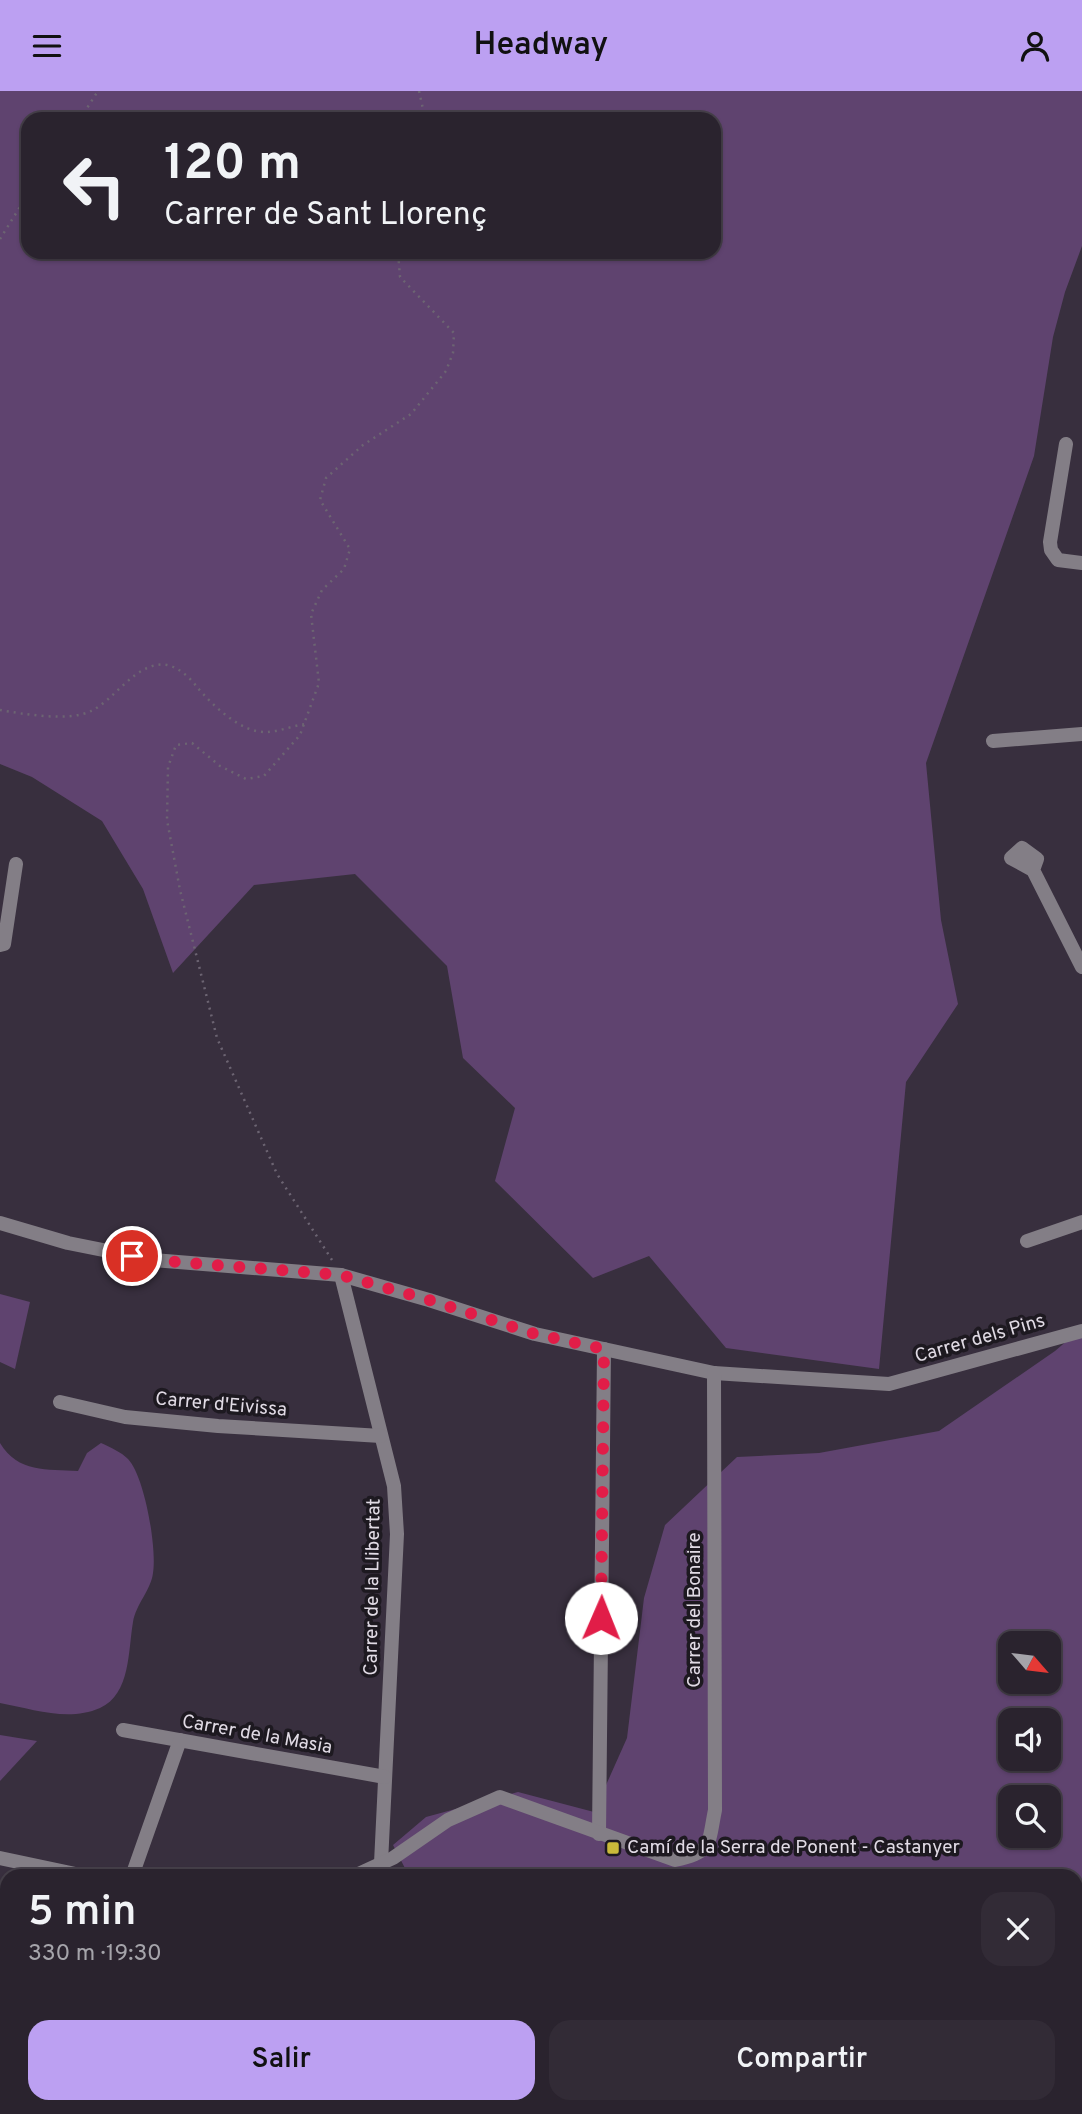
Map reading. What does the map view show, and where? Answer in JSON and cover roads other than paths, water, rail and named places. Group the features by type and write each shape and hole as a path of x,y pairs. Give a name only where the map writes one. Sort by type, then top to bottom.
{"street":[{"path":"1066,444 1050,542 1051,550 1058,560 1082,563"},
{"path":"993,741 1082,734"},
{"path":"0,946 4,944 16,864"},
{"path":"1034,870 1082,967"},
{"path":"1027,1241 1082,1222"},
{"name":"Carrer dels Pins","path":"0,1223 68,1243 153,1260 341,1275 535,1334 714,1373 889,1384 1082,1331"},
{"name":"Carrer de la Llibertat","path":"341,1275 394,1486 397,1534 381,1863"},
{"path":"369,1869 393,1858 447,1819 500,1797 599,1834 604,1349"},
{"name":"Carrer del Bonaire","path":"599,1834 675,1860 696,1856 708,1846 715,1810 714,1373"},
{"name":"Carrer d'Eivissa","path":"60,1402 125,1417 381,1436"},
{"name":"Carrer de la Masia","path":"123,1730 385,1777"},
{"path":"134,1869 180,1740"},
{"path":"0,1858 52,1869"}],"place":[{"name":"Camí de la Serra de Ponent - Castanyer","path":"613,1848"}]}
